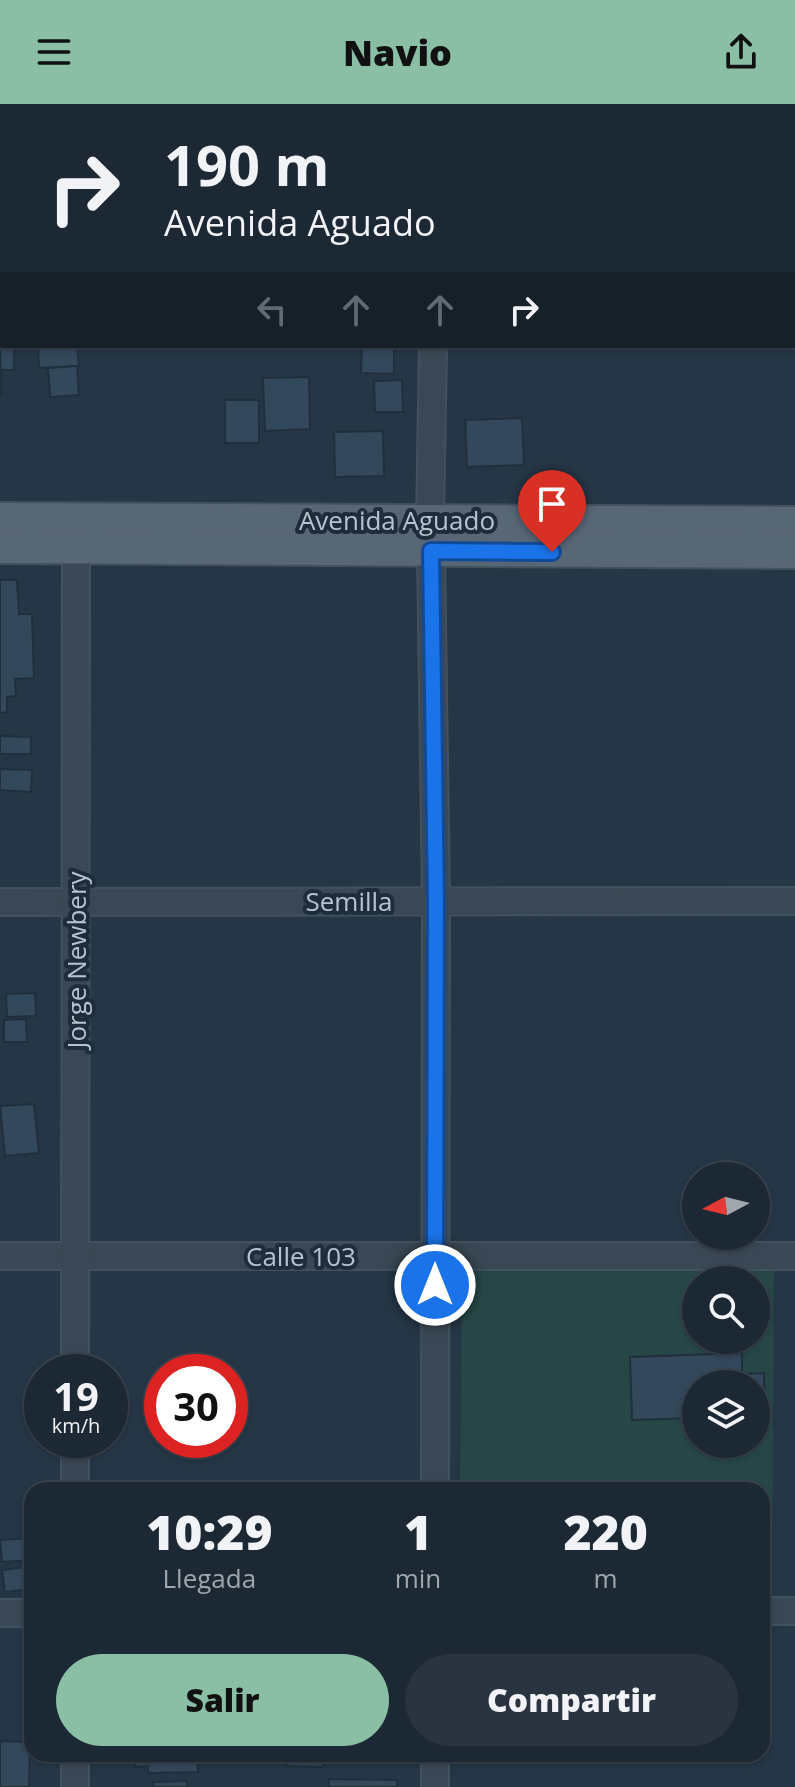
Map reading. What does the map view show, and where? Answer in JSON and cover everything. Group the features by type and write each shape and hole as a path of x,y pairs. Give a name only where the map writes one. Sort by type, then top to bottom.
{"main road":[{"name":"Avenida Aguado","path":"0,519 795,552"},
{"name":"Avenida Aguado","path":"0,547 795,523"}],"street":[{"path":"433,348 430,536 436,901 435,1482"},
{"name":"Jorge Newbery","path":"75,1354 76,547"},
{"name":"Semilla","path":"0,902 795,901"},
{"name":"Calle 103","path":"0,1256 795,1256"},
{"path":"75,1458 75,1482"},
{"path":"770,1611 795,1611"},
{"path":"0,1613 24,1613"},
{"path":"75,1762 75,1787"},
{"path":"435,1762 435,1787"}],"green space":[{"path":"462,1268 682,1270 682,1354 770,1354 770,1271 774,1271 772,1601 770,1482 460,1482"}],"building":[{"path":"0,348 14,348 14,370 1,370 1,397"},
{"path":"38,348 77,348 79,366 39,368"},
{"path":"362,348 394,348 394,374 361,373"},
{"path":"77,366 79,395 50,397 48,368"},
{"path":"309,377 310,429 265,431 263,378"},
{"path":"402,380 403,412 375,412 374,381"},
{"path":"225,400 259,400 259,443 225,443"},
{"path":"522,418 524,465 467,467 465,420"},
{"path":"383,431 384,476 335,477 334,432"},
{"path":"0,580 17,580 19,614 32,614 34,678 15,679 16,696 7,697 7,712 0,713"},
{"path":"0,736 31,737 31,754 0,754"},
{"path":"0,769 32,770 31,792 0,790"},
{"path":"35,993 36,1016 7,1017 6,994"},
{"path":"26,1019 27,1042 4,1042 4,1020"},
{"path":"34,1104 39,1153 5,1156 0,1106"},
{"path":"742,1354 742,1370 682,1370 682,1418 632,1420 630,1357"},
{"path":"24,1538 24,1561 2,1562 0,1540"},
{"path":"24,1568 24,1590 5,1592 2,1570"},
{"path":"0,1741 24,1742 24,1762 30,1762 29,1787 0,1787"},
{"path":"135,1762 197,1762 198,1772 148,1773 148,1766 135,1767"},
{"path":"287,1762 323,1762 323,1767 287,1766"},
{"path":"329,1779 397,1780 397,1787 329,1787"},
{"path":"187,1781 187,1787 154,1787 153,1782"}],"route":[{"path":"435,1285 436,901 431,551 552,552"}]}
